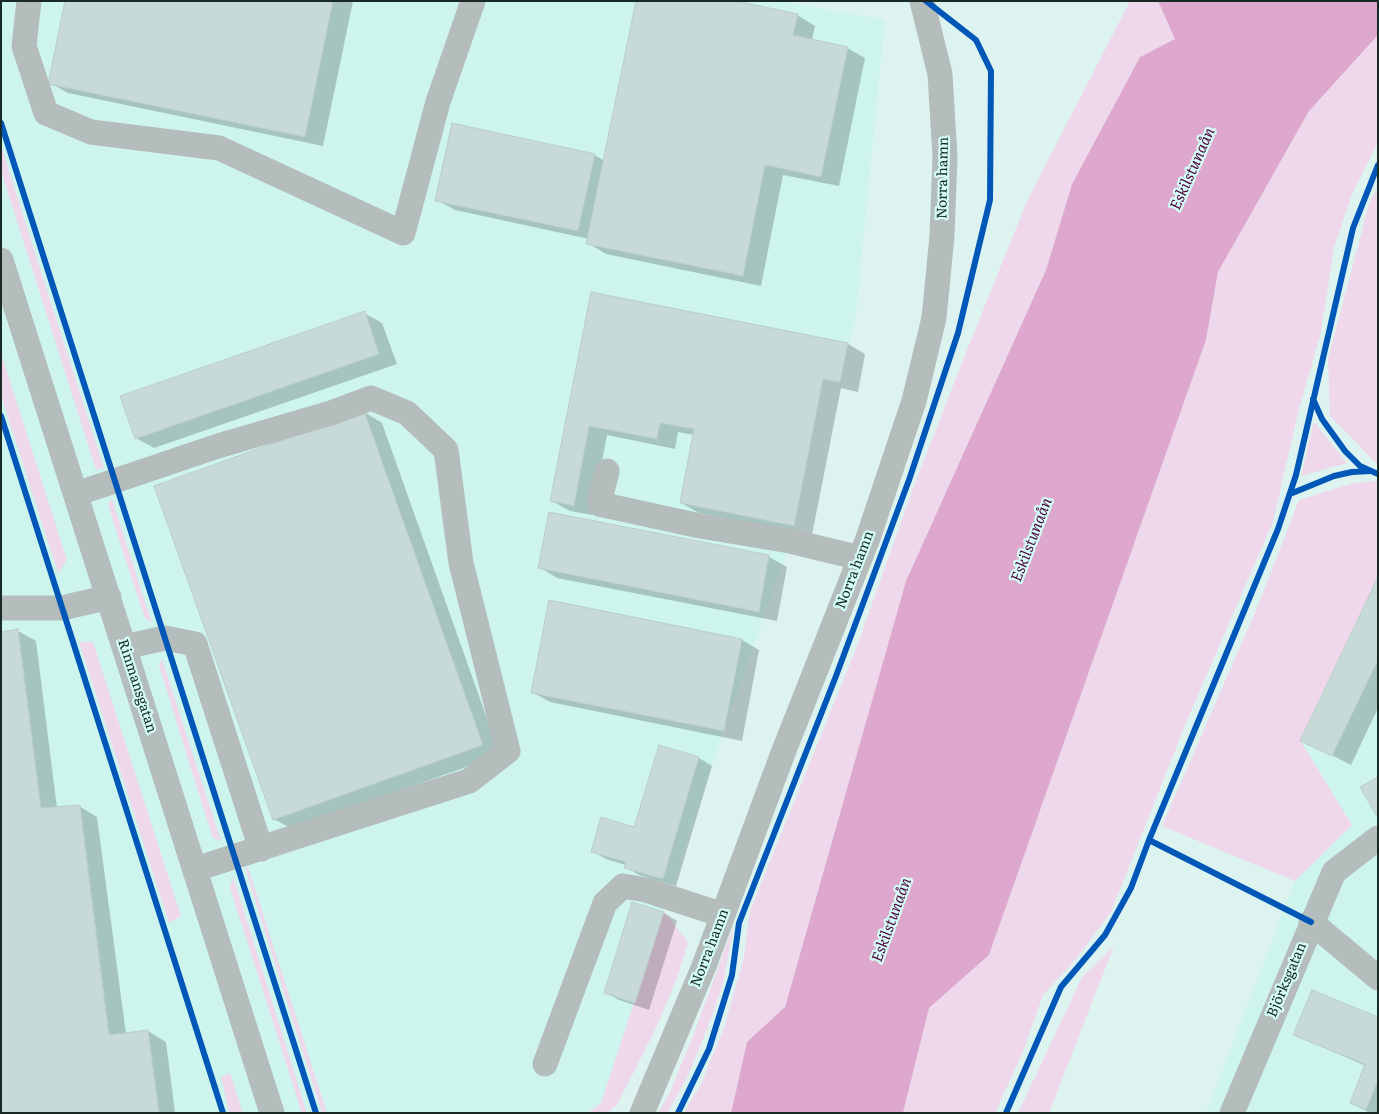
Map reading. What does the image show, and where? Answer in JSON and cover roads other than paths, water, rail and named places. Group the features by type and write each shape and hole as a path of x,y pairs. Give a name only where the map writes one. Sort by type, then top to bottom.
{"street":[{"path":"29,1 24,46 46,113 91,132 219,148 403,233 438,102 474,1"},
{"name":"Norra hamn","path":"642,1113 723,915 783,753 860,558 914,401 934,318 942,236 945,157 940,74 922,1"},
{"name":"Rinmansgatan","path":"1,260 272,1113"},
{"path":"76,494 218,446 331,413 371,398 407,414 446,450 461,563 508,751 469,781 196,869"},
{"path":"607,471 600,504 860,558"},
{"path":"1,608 55,609 109,597"},
{"path":"124,647 164,638 175,638 195,644 262,849"},
{"name":"Björksgatan","path":"1232,1113 1311,922 1334,872 1378,838"},
{"path":"545,1064 605,903 623,886 646,890 723,915"},
{"path":"1311,922 1378,978"}],"water":[{"name":"Eskilstunaån","path":"1158,1 1378,1 1378,35 1309,111 1218,272 1206,340 989,955 929,1008 903,1113 731,1113 747,1042 785,1007 906,581 1046,270 1072,184 1140,57 1175,39"}]}
